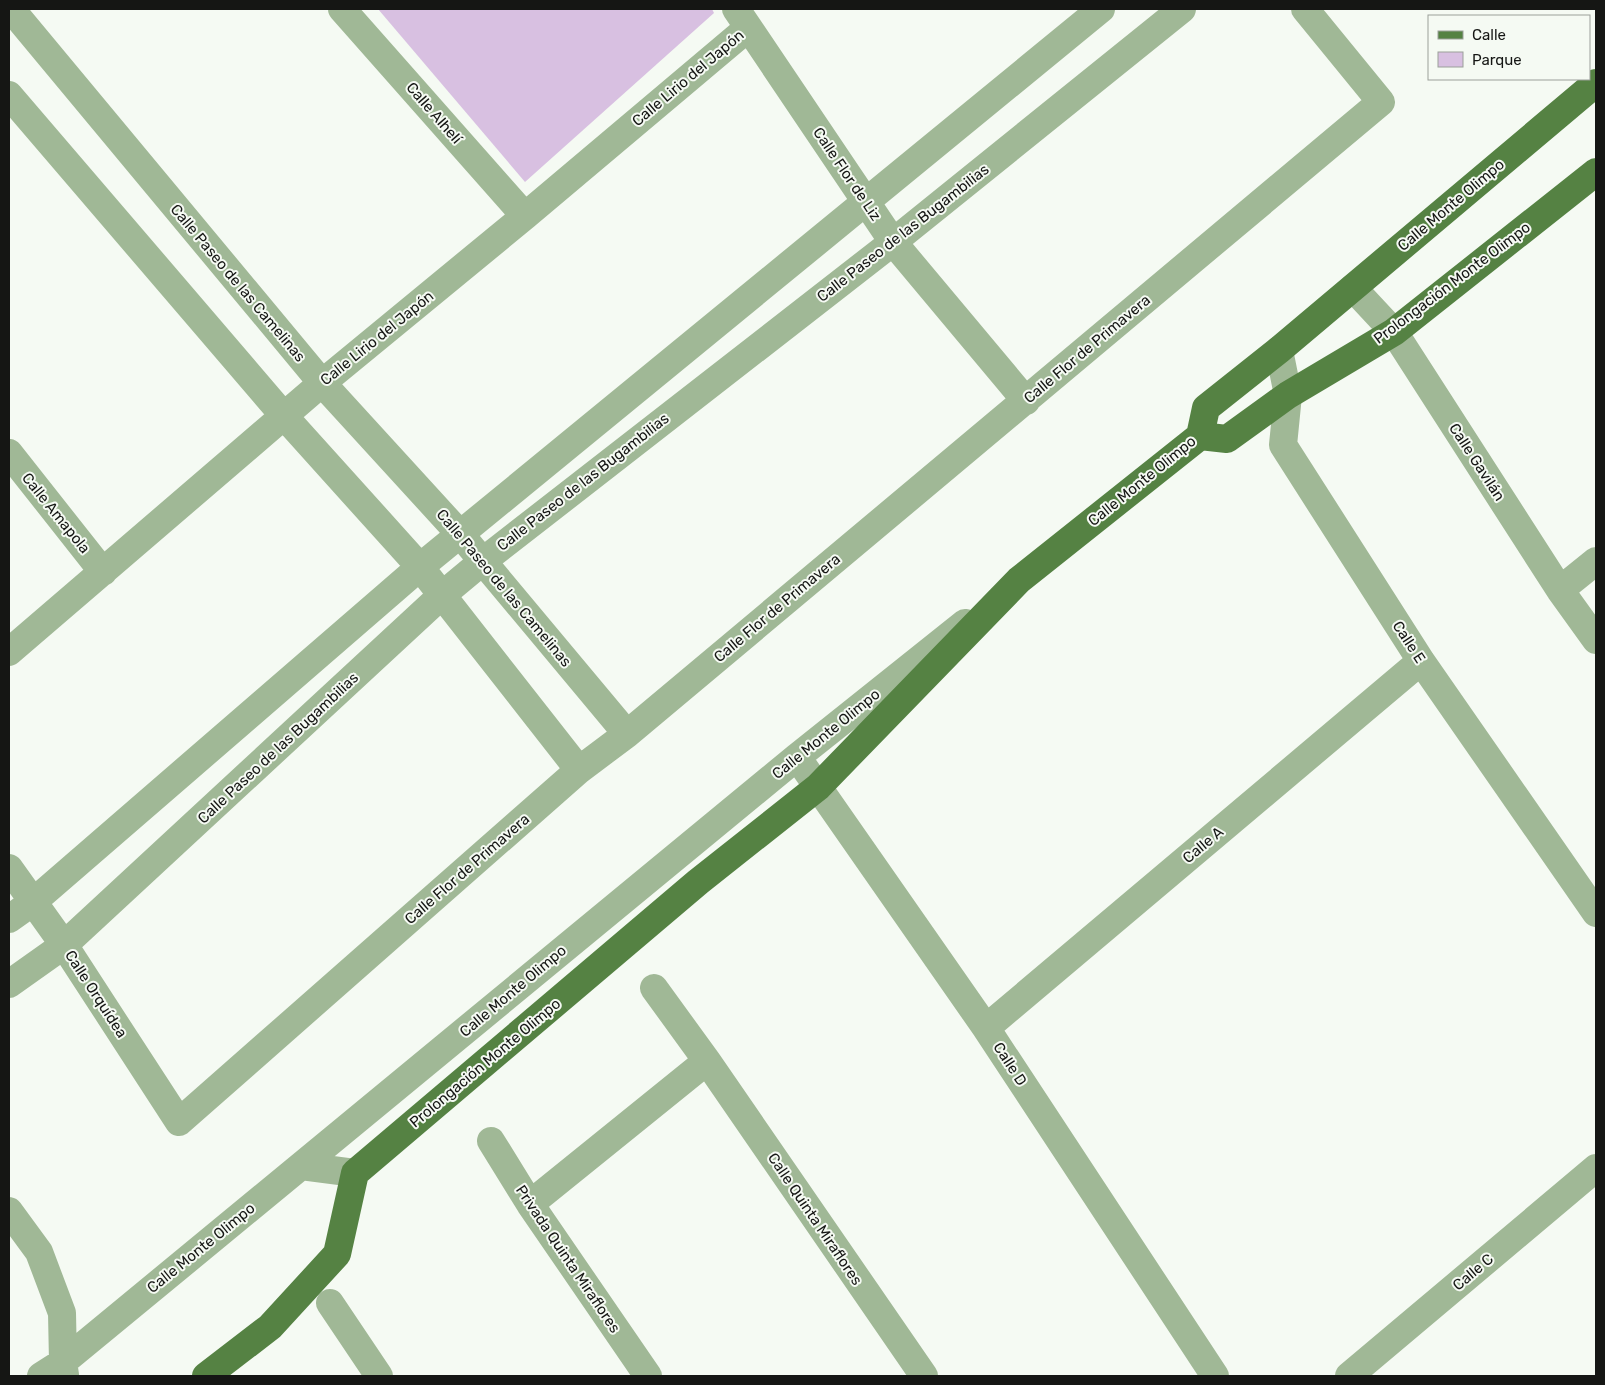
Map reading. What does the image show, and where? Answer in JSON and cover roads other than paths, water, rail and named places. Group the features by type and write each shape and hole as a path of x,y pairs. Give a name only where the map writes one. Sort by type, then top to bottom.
{"main road":[{"name":"Calle Monte Olimpo","path":"1019,580 1200,436 1206,408 1279,350 1596,83"},
{"name":"Prolongación Monte Olimpo","path":"1200,436 1227,439 1288,395 1394,332 1596,172"},
{"name":"Prolongación Monte Olimpo","path":"356,1173 675,901 818,787 1019,580"},
{"path":"206,1376 270,1327 337,1254 356,1173"}],"street":[{"name":"Calle Paseo de las Camelinas","path":"11,9 322,383 460,534 627,734"},
{"name":"Calle Alhelí","path":"342,9 525,216"},
{"path":"9,919 33,902 420,567 1101,9"},
{"name":"Calle Paseo de las Bugambilias","path":"9,984 64,945 482,560 893,242 1182,9"},
{"name":"Calle Flor de Primavera","path":"179,1122 580,770 627,734 1381,102 1305,9"},
{"name":"Calle Lirio del Japón","path":"9,652 322,383 525,216 742,18"},
{"name":"Calle Flor de Liz","path":"742,18 893,242 1026,400"},
{"path":"9,95 284,416 420,567 580,770"},
{"name":"Calle Gavilán","path":"1353,288 1394,332 1560,590 1596,640"},
{"name":"Calle E","path":"1279,350 1288,395 1283,445 1421,661 1596,913"},
{"name":"Calle Amapola","path":"9,454 103,572"},
{"path":"1560,590 1596,561"},
{"name":"Calle Monte Olimpo","path":"56,1372 301,1166 658,871 797,757 1019,580"},
{"name":"Calle A","path":"986,1028 1421,661"},
{"name":"Calle D","path":"797,757 986,1028 1215,1376"},
{"name":"Calle Orquídea","path":"9,868 64,945 179,1122"},
{"path":"658,871 675,901"},
{"name":"Calle Quinta Miraflores","path":"654,988 707,1061 924,1376"},
{"path":"530,1204 707,1061"},
{"name":"Privada Quinta Miraflores","path":"491,1141 530,1204 648,1376"},
{"path":"301,1166 356,1173"},
{"name":"Calle C","path":"1349,1376 1596,1168"},
{"path":"9,1211 39,1252 62,1313 56,1372"},
{"path":"330,1303 379,1376"}]}
